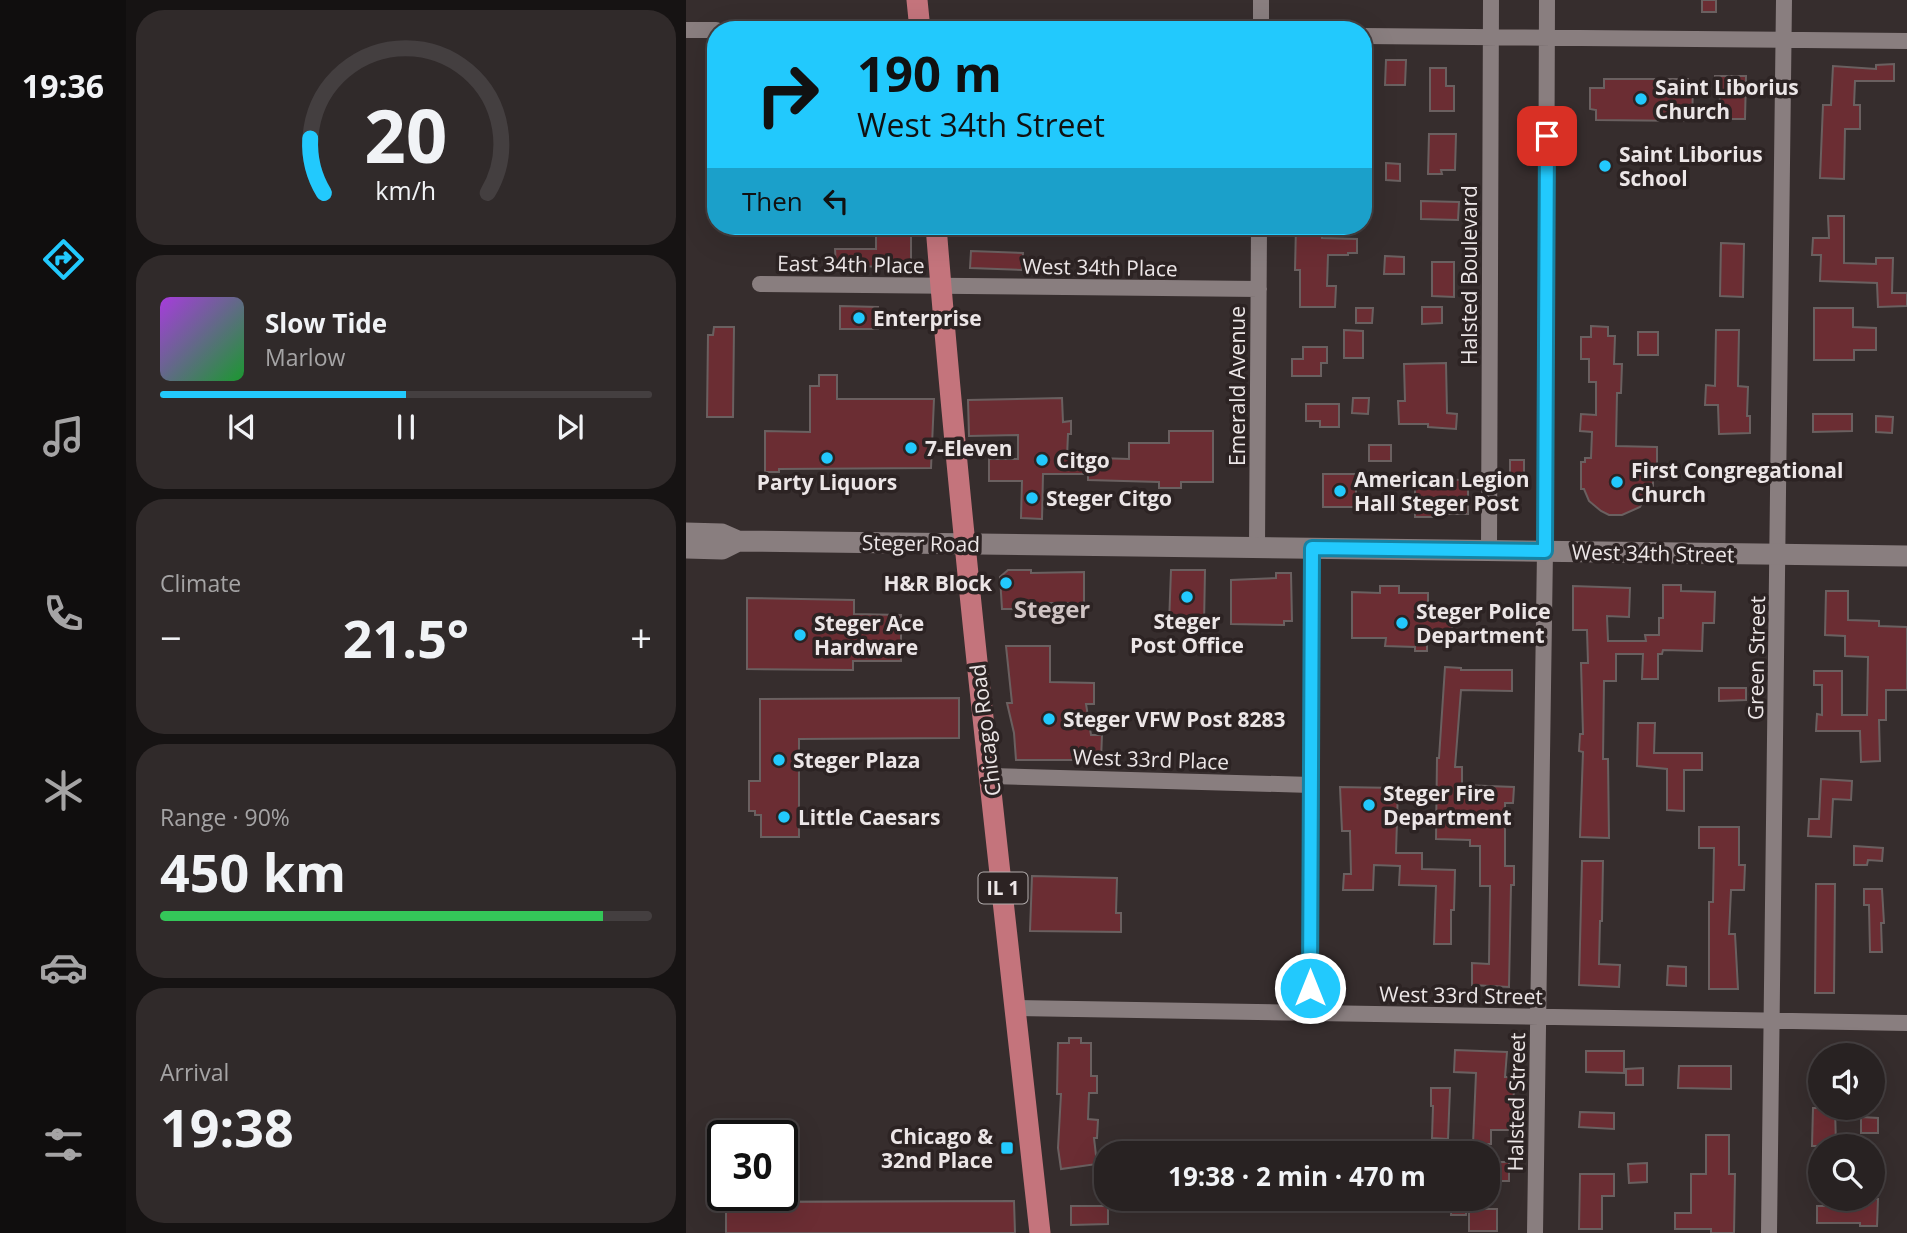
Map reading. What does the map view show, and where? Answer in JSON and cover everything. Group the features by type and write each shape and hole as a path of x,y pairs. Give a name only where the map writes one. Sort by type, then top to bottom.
{"main road":[{"path":"917,0 919,21"},
{"name":"Chicago Road","path":"937,235 964,544 1040,1233"}],"street":[{"path":"1261,0 1261,21"},
{"name":"Halsted Boulevard","path":"1489,551 1491,0"},
{"path":"1545,551 1547,0"},
{"name":"Green Street","path":"1769,1233 1784,0"},
{"path":"686,30 707,30"},
{"path":"1372,36 1907,41"},
{"name":"Emerald Avenue","path":"1257,548 1259,235"},
{"name":"East 34th Place","path":"760,284 941,286"},
{"name":"West 34th Place","path":"941,286 1259,289"},
{"name":"Steger Road","path":"686,533 722,534 738,541 1104,546"},
{"name":"Steger Road","path":"686,548 722,549 738,541"},
{"name":"West 34th Street","path":"1104,546 1907,556"},
{"path":"1310,1014 1312,548"},
{"name":"Halsted Street","path":"1535,1233 1545,551"},
{"name":"West 33rd Place","path":"991,776 1311,785"},
{"name":"West 33rd Street","path":"1015,1008 1907,1023"}],"building":[{"path":"1702,0 1716,0 1716,12 1702,12"},
{"path":"1386,60 1406,60 1405,85 1385,85"},
{"path":"1894,64 1894,81 1855,81 1854,105 1860,105 1860,129 1845,129 1844,179 1820,178 1823,105 1831,105 1833,66 1876,69 1876,65"},
{"path":"1430,68 1446,68 1446,86 1454,86 1454,111 1430,111"},
{"path":"1715,76 1746,76 1745,119 1719,119 1720,93 1715,93"},
{"name":"Saint Liborius Church","path":"1604,79 1688,79 1688,87 1693,87 1692,121 1596,120 1596,110 1590,109 1590,88 1604,88"},
{"path":"1429,134 1456,134 1455,170 1428,174"},
{"path":"1386,163 1400,164 1400,181 1386,180"},
{"path":"1421,201 1459,202 1458,220 1421,219"},
{"path":"1828,216 1844,216 1844,263 1876,264 1876,258 1893,258 1892,293 1907,293 1907,306 1878,307 1877,283 1820,281 1821,255 1812,255 1813,238 1829,238"},
{"path":"876,235 911,235 911,267 836,266 835,249 876,249"},
{"path":"1296,235 1357,239 1357,253 1328,255 1327,286 1336,286 1335,307 1300,307 1300,270 1295,270"},
{"path":"1721,243 1744,244 1743,297 1720,296"},
{"path":"971,251 1023,253 1022,270 970,268"},
{"path":"1385,256 1404,257 1404,274 1384,274"},
{"path":"1432,262 1454,262 1454,297 1432,296"},
{"name":"Enterprise","path":"840,306 878,307 878,329 840,329"},
{"path":"1422,307 1442,307 1442,323 1422,324"},
{"path":"1356,308 1373,308 1372,323 1356,323"},
{"path":"1814,308 1853,308 1853,327 1876,328 1876,350 1854,350 1854,360 1814,360"},
{"path":"1591,326 1608,327 1608,336 1615,336 1614,364 1622,364 1621,393 1617,393 1616,446 1657,447 1657,475 1653,475 1653,489 1649,489 1640,507 1622,515 1609,515 1601,511 1589,501 1584,489 1581,489 1581,462 1585,462 1585,458 1591,458 1592,432 1580,431 1581,414 1596,415 1596,382 1589,382 1589,359 1581,359 1581,337 1591,337"},
{"path":"714,327 734,327 733,417 707,417 708,335 713,335"},
{"path":"1344,330 1363,331 1363,358 1344,358"},
{"path":"1716,330 1739,330 1738,386 1748,387 1747,416 1750,416 1750,433 1719,434 1718,405 1705,405 1706,385 1715,386"},
{"path":"1638,332 1658,332 1658,355 1638,355"},
{"path":"1303,347 1327,347 1327,363 1321,363 1321,376 1292,376 1292,359 1303,359"},
{"path":"1446,363 1447,413 1457,414 1456,429 1428,427 1428,424 1399,424 1398,401 1405,401 1404,364"},
{"path":"819,375 837,375 837,399 934,399 931,468 779,469 779,472 765,472 765,431 810,432 810,386 819,386"},
{"path":"1062,398 1063,422 1071,421 1067,457 1129,459 1129,443 1169,443 1169,431 1213,431 1213,482 1181,482 1181,488 1159,488 1159,482 1088,480 1088,474 1043,474 1042,519 1021,518 1022,481 989,481 989,459 1018,459 1018,435 969,436 968,400"},
{"path":"1353,398 1369,398 1368,414 1352,413"},
{"path":"1306,404 1339,404 1339,427 1320,427 1320,421 1306,421"},
{"path":"1813,414 1852,414 1852,431 1813,432"},
{"path":"1876,416 1893,417 1892,433 1876,432"},
{"path":"1369,445 1391,445 1391,461 1369,461"},
{"path":"1510,460 1524,460 1524,476 1510,476"},
{"name":"American Legion Hall Steger Post","path":"1323,474 1356,474 1356,507 1323,507"},
{"path":"1415,479 1468,480 1468,514 1415,517"},
{"path":"1008,570 1031,570 1031,573 1084,572 1084,608 1068,608 1068,603 1045,603 1044,609 1002,609 1000,577"},
{"name":"Steger Post Office","path":"1171,570 1205,570 1204,625 1169,624"},
{"path":"1276,573 1291,573 1292,621 1284,621 1284,625 1231,624 1231,580 1276,578"},
{"path":"1663,585 1681,585 1681,591 1715,592 1714,623 1703,623 1702,651 1663,650 1662,654 1658,654 1658,679 1642,679 1643,654 1616,654 1616,681 1604,681 1603,759 1608,759 1609,838 1580,837 1583,752 1579,751 1580,734 1583,734 1581,663 1588,663 1587,630 1573,630 1573,586 1630,588 1629,617 1607,616 1608,641 1646,641 1645,635 1659,635 1659,618 1663,618"},
{"name":"Steger Police Department","path":"1380,586 1399,586 1399,593 1428,593 1428,608 1452,608 1452,640 1427,640 1427,651 1415,651 1415,647 1385,646 1386,638 1352,638 1352,592 1380,593"},
{"path":"1826,591 1848,591 1848,620 1879,621 1879,626 1907,627 1907,690 1886,690 1886,720 1879,720 1880,761 1861,762 1860,731 1816,731 1817,714 1822,715 1822,685 1814,685 1814,671 1842,671 1842,715 1867,715 1868,657 1845,656 1845,636 1825,635"},
{"name":"Steger Ace Hardware","path":"747,598 854,600 854,614 901,615 901,661 853,661 853,670 747,669"},
{"path":"1006,646 1050,646 1050,682 1094,683 1094,704 1086,704 1091,735 1102,735 1101,760 1016,760 1014,733 1007,703 1012,703"},
{"path":"1445,667 1461,670 1512,670 1512,691 1461,690 1455,767 1462,767 1462,785 1514,787 1513,803 1505,803 1505,866 1514,866 1514,885 1511,885 1509,987 1472,985 1472,963 1489,964 1490,886 1480,886 1480,846 1470,846 1470,840 1436,839 1437,758"},
{"path":"1719,688 1746,688 1746,700 1719,701"},
{"name":"Steger Plaza","path":"959,698 959,738 799,739 799,837 761,837 761,815 749,811 749,781 760,781 760,699"},
{"path":"1638,723 1655,723 1654,753 1702,753 1702,770 1684,770 1684,811 1667,810 1667,769 1637,766"},
{"path":"1821,779 1852,781 1851,800 1833,799 1831,837 1808,836 1809,819 1819,819"},
{"path":"1340,787 1398,788 1396,853 1422,853 1422,869 1455,870 1451,944 1434,944 1436,886 1399,885 1400,866 1374,865 1373,890 1343,890 1344,874 1351,874 1350,831 1342,831"},
{"path":"1699,827 1739,827 1739,865 1745,865 1744,890 1731,890 1729,934 1735,934 1738,989 1709,989 1709,902 1713,902 1714,848 1699,848"},
{"path":"1854,846 1883,848 1882,861 1868,860 1867,865 1854,865"},
{"path":"1582,861 1603,861 1599,964 1620,965 1619,987 1579,985"},
{"path":"1032,876 1117,878 1116,913 1121,913 1121,932 1030,931"},
{"path":"1816,884 1835,884 1834,993 1815,993"},
{"path":"1864,889 1882,889 1882,952 1870,952 1869,905 1864,905"},
{"path":"1668,966 1686,967 1686,986 1667,985"},
{"path":"1069,1038 1081,1038 1081,1043 1091,1043 1091,1076 1097,1076 1097,1093 1089,1093 1088,1119 1098,1120 1097,1138 1094,1138 1094,1164 1061,1169 1058,1148 1061,1094 1057,1094 1058,1043 1069,1043"},
{"path":"1455,1050 1507,1052 1505,1077 1514,1077 1513,1130 1491,1130 1491,1141 1473,1141 1476,1073 1454,1072"},
{"path":"1586,1051 1624,1051 1624,1073 1586,1072"},
{"path":"1679,1066 1731,1066 1731,1089 1678,1088"},
{"path":"1643,1068 1643,1085 1626,1085 1626,1069"},
{"path":"1431,1088 1450,1088 1448,1139 1432,1138"},
{"path":"1580,1112 1614,1113 1614,1129 1579,1127"},
{"path":"1813,1120 1835,1120 1836,1134 1812,1134"},
{"path":"1861,1120 1878,1120 1878,1133 1861,1133"},
{"path":"1706,1135 1729,1135 1729,1174 1735,1174 1734,1233 1711,1233 1711,1229 1675,1229 1675,1213 1691,1213 1691,1174 1706,1174"},
{"path":"1500,1162 1509,1162 1509,1181 1500,1181"},
{"path":"1647,1163 1647,1182 1629,1183 1628,1164"},
{"path":"1580,1174 1614,1174 1614,1196 1602,1196 1602,1229 1579,1229"},
{"path":"1014,1201 1015,1233 726,1233 726,1211 798,1211 798,1202"},
{"path":"1071,1206 1094,1206 1094,1211 1108,1211 1108,1224 1071,1225"},
{"path":"1451,1211 1466,1211 1466,1215 1451,1215"},
{"path":"1469,1211 1497,1211 1497,1231 1469,1231"},
{"path":"1817,1211 1878,1211 1877,1226 1860,1226 1860,1223 1817,1223"}],"place":[{"name":"Saint Liborius Church","path":"1641,99"},
{"name":"Saint Liborius School","path":"1605,166"},
{"name":"Enterprise","path":"859,318"},
{"name":"7-Eleven","path":"911,448"},
{"name":"Party Liquors","path":"827,458"},
{"name":"Citgo","path":"1042,460"},
{"name":"First Congregational Church","path":"1617,482"},
{"name":"American Legion Hall Steger Post","path":"1340,491"},
{"name":"Steger Citgo","path":"1032,498"},
{"name":"H&R Block","path":"1006,583"},
{"name":"Steger Post Office","path":"1187,597"},
{"name":"Steger Police Department","path":"1402,623"},
{"name":"Steger Ace Hardware","path":"800,635"},
{"name":"Steger VFW Post 8283","path":"1049,719"},
{"name":"Steger Plaza","path":"779,760"},
{"name":"Steger Fire Department","path":"1369,805"},
{"name":"Little Caesars","path":"784,817"},
{"name":"Chicago & 32nd Place","path":"1007,1148"}],"district":[{"name":"Steger","path":"1052,608"}],"route":[{"path":"1310,988 1312,548 1545,551 1547,136"}]}
